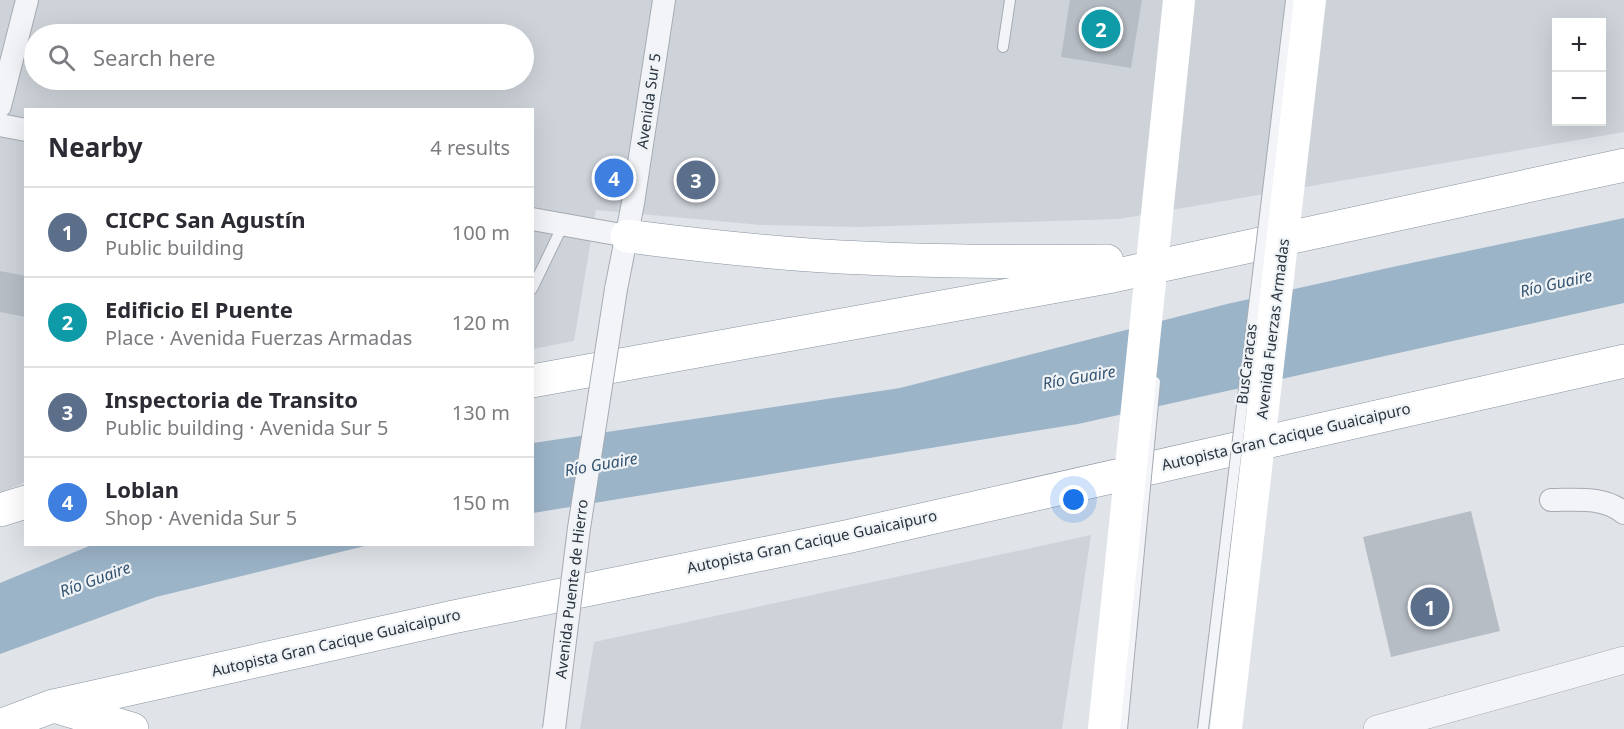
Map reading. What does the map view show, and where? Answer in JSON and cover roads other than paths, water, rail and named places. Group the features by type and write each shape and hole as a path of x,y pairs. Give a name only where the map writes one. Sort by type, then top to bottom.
{"highway":[{"path":"534,381 1124,273 1624,165"},
{"path":"627,236 736,249 862,258 1018,262 1111,261"},
{"name":"Autopista Gran Cacique Guaicaipuro","path":"0,726 53,706 453,617 846,537 1624,361"},
{"path":"0,510 24,503"},
{"path":"53,706 132,729"}],"main road":[{"path":"1104,729 1179,0"},
{"name":"Avenida Fuerzas Armadas","path":"1226,729 1310,0"}],"street":[{"path":"0,106 27,0"},
{"name":"Avenida Sur 5","path":"627,236 663,0"},
{"path":"0,125 24,130"},
{"path":"534,219 627,236"},
{"name":"Avenida Puente de Hierro","path":"554,729 579,528 616,289 627,236"},
{"path":"1551,500 1593,500 1614,506 1624,513"},
{"path":"1377,729 1624,660"}],"lane":[{"path":"1003,47 1010,0"},
{"name":"BusCaracas","path":"1203,729 1291,0"},
{"path":"534,285 563,225"},
{"path":"1167,271 1169,247"},
{"path":"1122,729 1157,365"}],"water":[{"name":"Río Guaire","path":"1624,218 1624,303 1078,424 534,513 534,443 900,388 1227,304"},
{"name":"Río Guaire","path":"89,546 365,546 156,597 0,654 0,583"}],"place":[{"name":"Edificio El Puente","path":"1101,29"},
{"name":"Loblan","path":"614,178"},
{"name":"Inspectoria de Transito","path":"696,180"},
{"name":"CICPC San Agustín","path":"1430,607"}]}
